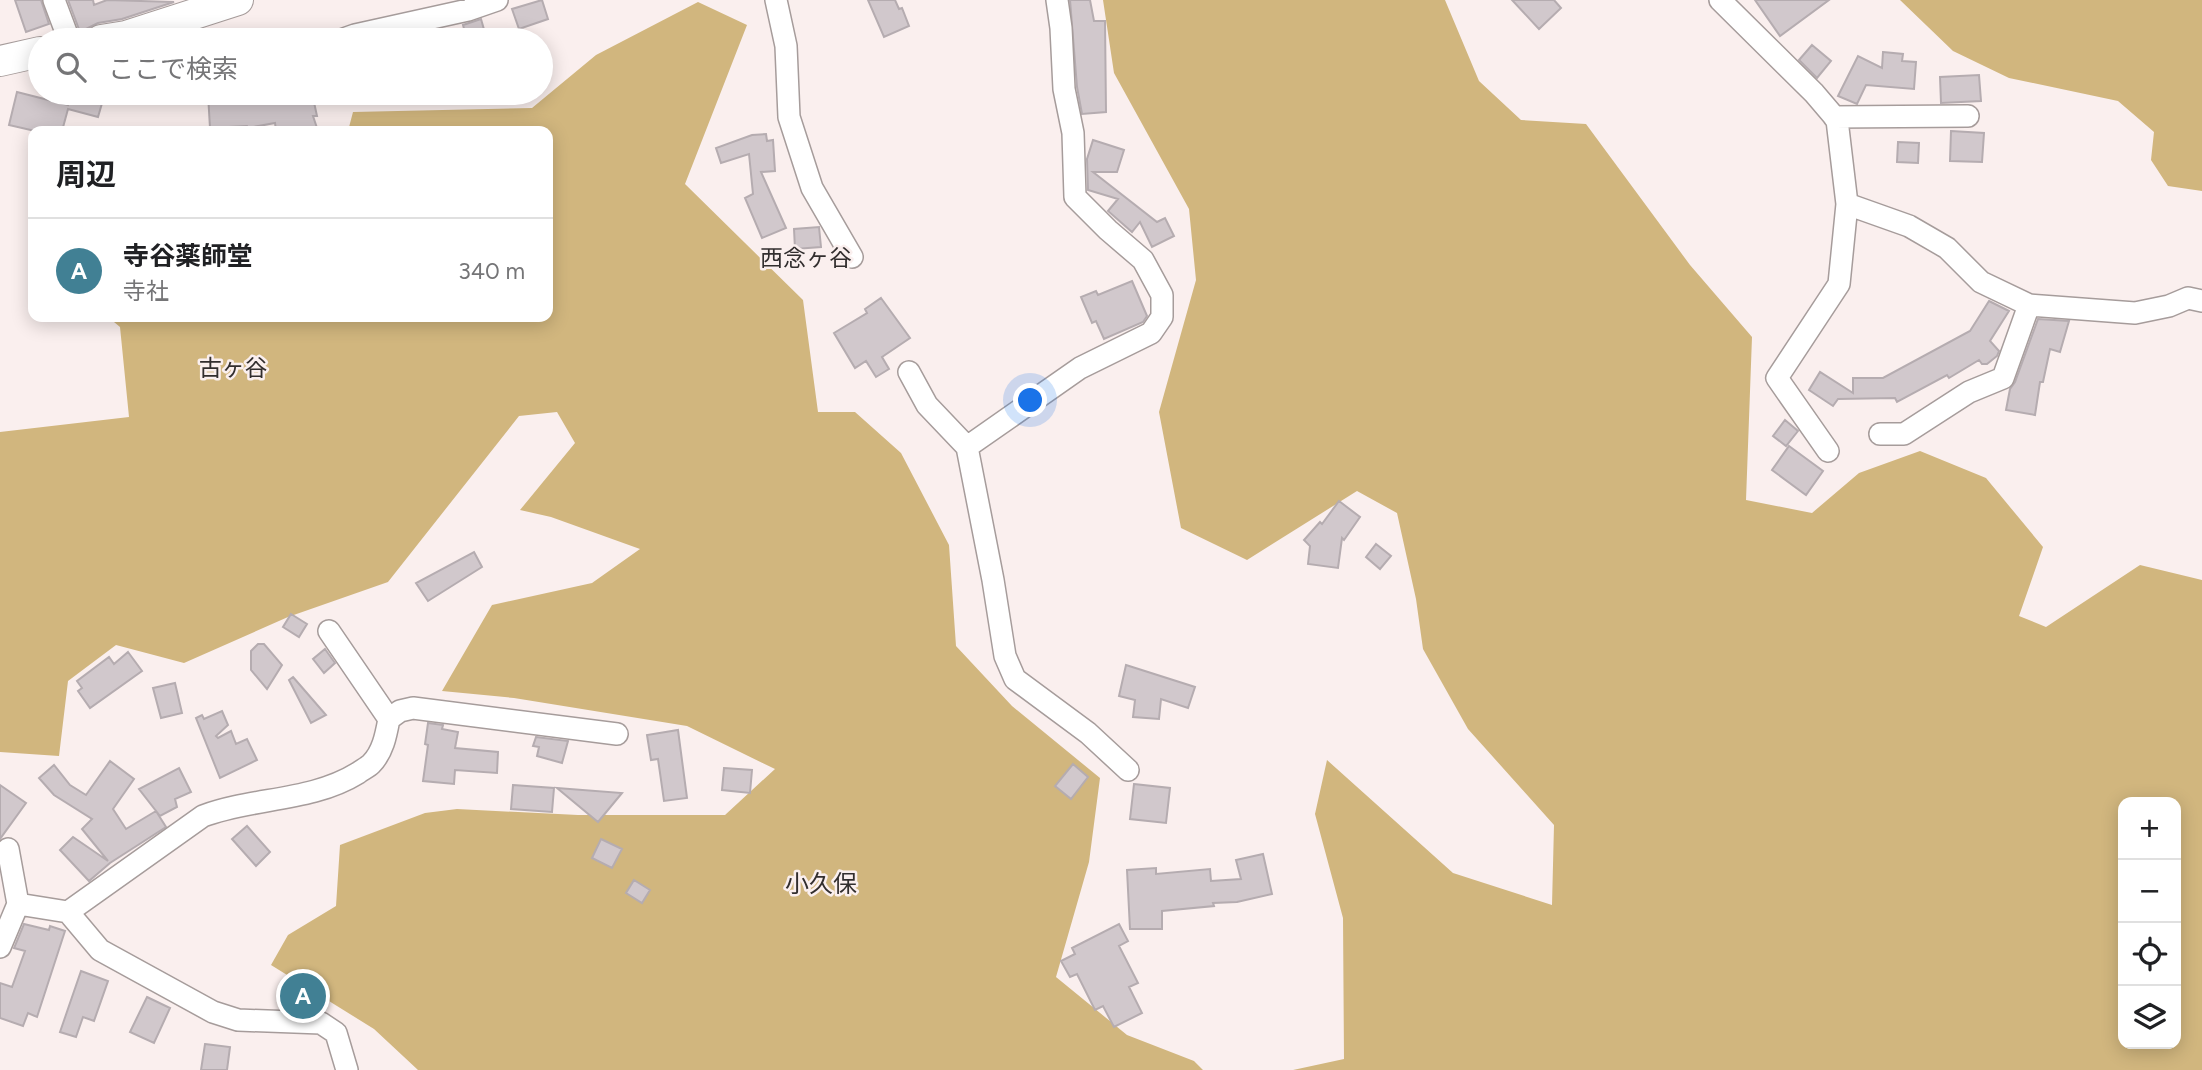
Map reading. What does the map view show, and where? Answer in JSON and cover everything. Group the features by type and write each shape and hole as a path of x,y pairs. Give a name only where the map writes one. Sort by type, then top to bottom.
{"highway":[{"path":"156,28 238,0"},
{"path":"0,61 28,55"}],"street":[{"path":"54,0 64,28"},
{"path":"387,28 468,10 497,0"},
{"path":"776,0 786,46 789,117 812,188 852,257"},
{"path":"967,446 1080,368 1151,333 1162,317 1162,295 1143,260 1075,197 1073,133 1064,89 1057,0"},
{"path":"1720,0 1776,54 1837,120 1847,204 1839,284 1777,378 1828,451"},
{"path":"1835,117 1968,116"},
{"path":"1847,204 1909,226 1947,248 1981,282 2029,305 2135,313 2169,306 2188,298 2202,300"},
{"path":"1880,434 1904,434 1969,393 2003,378 2029,305"},
{"path":"909,372 927,405 967,446 993,580 1004,656 1015,679 1088,733 1128,770"},
{"path":"68,912 203,816 224,808 320,791 371,764 384,742 388,719 328,631"},
{"path":"388,719 400,711 413,708 617,734"},
{"path":"0,947 18,904 8,849"},
{"path":"18,904 68,912 100,950 213,1012 238,1020 321,1023 336,1033 347,1070"}],"shaded area":[{"path":"1103,0 1445,0 1479,81 1521,120 1586,124 1690,265 1752,337 1746,500 1812,513 1859,473 1920,451 1986,478 2043,547 2019,616 2046,627 2140,565 2202,580 2202,1070 1293,1070 1344,1059 1343,918 1315,814 1327,760 1453,873 1552,905 1554,825 1468,729 1423,649 1416,599 1397,513 1357,491 1247,560 1181,528 1159,412 1196,280 1189,209 1114,73"},
{"path":"1900,0 2202,0 2202,191 2168,186 2151,160 2154,132 2118,101 2009,78 1953,51"},
{"path":"698,2 747,25 685,184 803,300 818,412 855,412 901,453 949,545 956,646 1012,706 1100,778 1089,862 1056,977 1127,1035 1194,1061 1203,1070 418,1070 374,1029 271,965 288,935 336,906 340,845 425,813 457,809 578,815 725,815 775,769 687,726 514,698 442,691 492,605 592,583 640,549 551,517 520,510 575,443 557,412 519,416 388,582 288,617 184,663 116,645 68,681 59,756 0,752 0,432 129,417 120,327 114,322 553,322 553,126 349,126 353,112 532,108 536,105 553,105 553,91 596,55"}],"building":[{"path":"15,0 41,0 49,24 28,28 26,32"},
{"path":"68,0 93,0 94,5 107,0 174,2 122,19 78,28"},
{"path":"542,0 548,19 519,28 512,9"},
{"path":"868,0 895,0 899,9 902,8 909,26 884,37"},
{"path":"1070,0 1090,0 1094,21 1105,21 1106,112 1082,114 1077,87"},
{"path":"1512,0 1554,0 1561,8 1539,29"},
{"path":"1755,0 1829,0 1780,36"},
{"path":"481,19 484,28 464,28 463,25"},
{"path":"1812,45 1831,61 1817,78 1799,60"},
{"path":"1883,52 1903,54 1902,61 1916,62 1914,89 1866,85 1857,104 1838,96 1858,56 1882,68"},
{"path":"1979,75 1981,101 1941,103 1940,77"},
{"path":"17,92 28,95 28,105 102,105 98,117 68,109 63,126 28,126 28,129 9,125"},
{"path":"209,105 315,105 317,116 313,116 316,126 275,126 275,123 259,126 210,126"},
{"path":"1951,131 1984,133 1982,162 1950,161"},
{"path":"766,134 767,141 773,140 775,171 761,172 786,228 762,238 745,198 753,194 749,154 721,163 716,148 752,135"},
{"path":"1093,140 1124,150 1117,172 1093,172 1157,222 1165,218 1174,236 1152,247 1140,222 1132,232 1108,211 1118,199 1088,190 1087,159"},
{"path":"1898,142 1919,143 1918,163 1897,162"},
{"path":"819,227 821,247 795,249 794,229"},
{"path":"1132,281 1147,316 1143,322 1104,339 1096,321 1092,323 1081,297 1096,291 1098,295"},
{"path":"881,298 910,338 882,357 889,369 876,377 866,361 855,368 834,333 867,313 865,309"},
{"path":"1989,301 2009,311 1990,341 1999,351 1997,356 1987,364 1982,364 1979,360 1949,378 1947,375 1897,402 1895,398 1838,399 1833,406 1809,390 1820,372 1853,393 1853,378 1883,378 1970,331"},
{"path":"2038,319 2069,321 2060,352 2050,349 2043,382 2040,382 2035,415 2006,410 2010,389"},
{"path":"1785,420 1798,431 1786,446 1773,436"},
{"path":"1789,446 1823,471 1806,495 1772,470"},
{"path":"1339,501 1360,517 1344,540 1342,538 1338,568 1308,564 1310,546 1304,540 1320,522 1322,524"},
{"path":"1376,544 1391,556 1380,569 1366,557"},
{"path":"474,552 482,567 428,601 416,583"},
{"path":"291,614 307,624 299,637 283,627"},
{"path":"258,644 264,644 282,665 267,689 251,670 251,651"},
{"path":"325,649 335,663 324,673 313,659"},
{"path":"128,652 142,671 90,708 78,691 82,688 77,681 109,657 114,664"},
{"path":"1126,665 1195,687 1188,708 1161,699 1159,719 1133,717 1135,700 1119,696"},
{"path":"293,677 326,715 311,723 289,680"},
{"path":"175,683 182,713 161,718 153,688"},
{"path":"222,711 228,725 216,736 218,738 231,731 236,744 247,739 257,760 220,778 196,718 202,715 204,719"},
{"path":"428,723 443,725 442,729 458,732 455,748 498,752 497,773 455,770 454,784 423,781"},
{"path":"678,730 687,798 664,801 658,759 651,760 647,735"},
{"path":"536,737 568,741 562,763 537,756 539,747 533,746"},
{"path":"110,761 134,779 113,809 126,829 156,811 166,827 110,863 89,881 60,850 73,837 108,861 82,829 92,819 54,795 39,778 54,765 70,785 86,795"},
{"path":"1073,764 1088,777 1071,799 1055,786"},
{"path":"179,768 191,792 175,799 177,807 160,816 139,789"},
{"path":"724,768 752,770 750,793 722,790"},
{"path":"1134,784 1170,788 1166,823 1130,819"},
{"path":"0,785 26,803 0,839"},
{"path":"513,785 554,788 552,812 511,809"},
{"path":"557,788 622,793 598,822"},
{"path":"247,826 270,852 256,866 232,839"},
{"path":"601,839 622,849 612,868 592,858"},
{"path":"1263,854 1272,894 1237,902 1213,903 1214,906 1162,911 1162,929 1130,929 1127,870 1156,868 1156,874 1210,869 1211,881 1241,879 1236,860"},
{"path":"634,880 650,890 642,903 626,893"},
{"path":"24,924 49,930 50,926 65,931 37,1017 28,1013 23,1026 0,1018 0,983 12,987 25,951 14,948"},
{"path":"1119,924 1128,941 1119,946 1138,983 1129,987 1142,1013 1114,1027 1103,1006 1095,1010 1077,974 1070,977 1061,961 1075,954 1072,948"},
{"path":"81,971 108,981 94,1021 83,1017 76,1037 60,1032"},
{"path":"316,987 316,1005 290,1006 290,988"},
{"path":"147,997 170,1008 154,1043 130,1032"},
{"path":"205,1044 230,1047 227,1070 201,1070"}],"place":[{"name":"寺谷薬師堂","path":"303,996"}],"district":[{"name":"西念ヶ谷","path":"806,258"},
{"name":"古ヶ谷","path":"233,368"},
{"name":"小久保","path":"821,884"}]}
